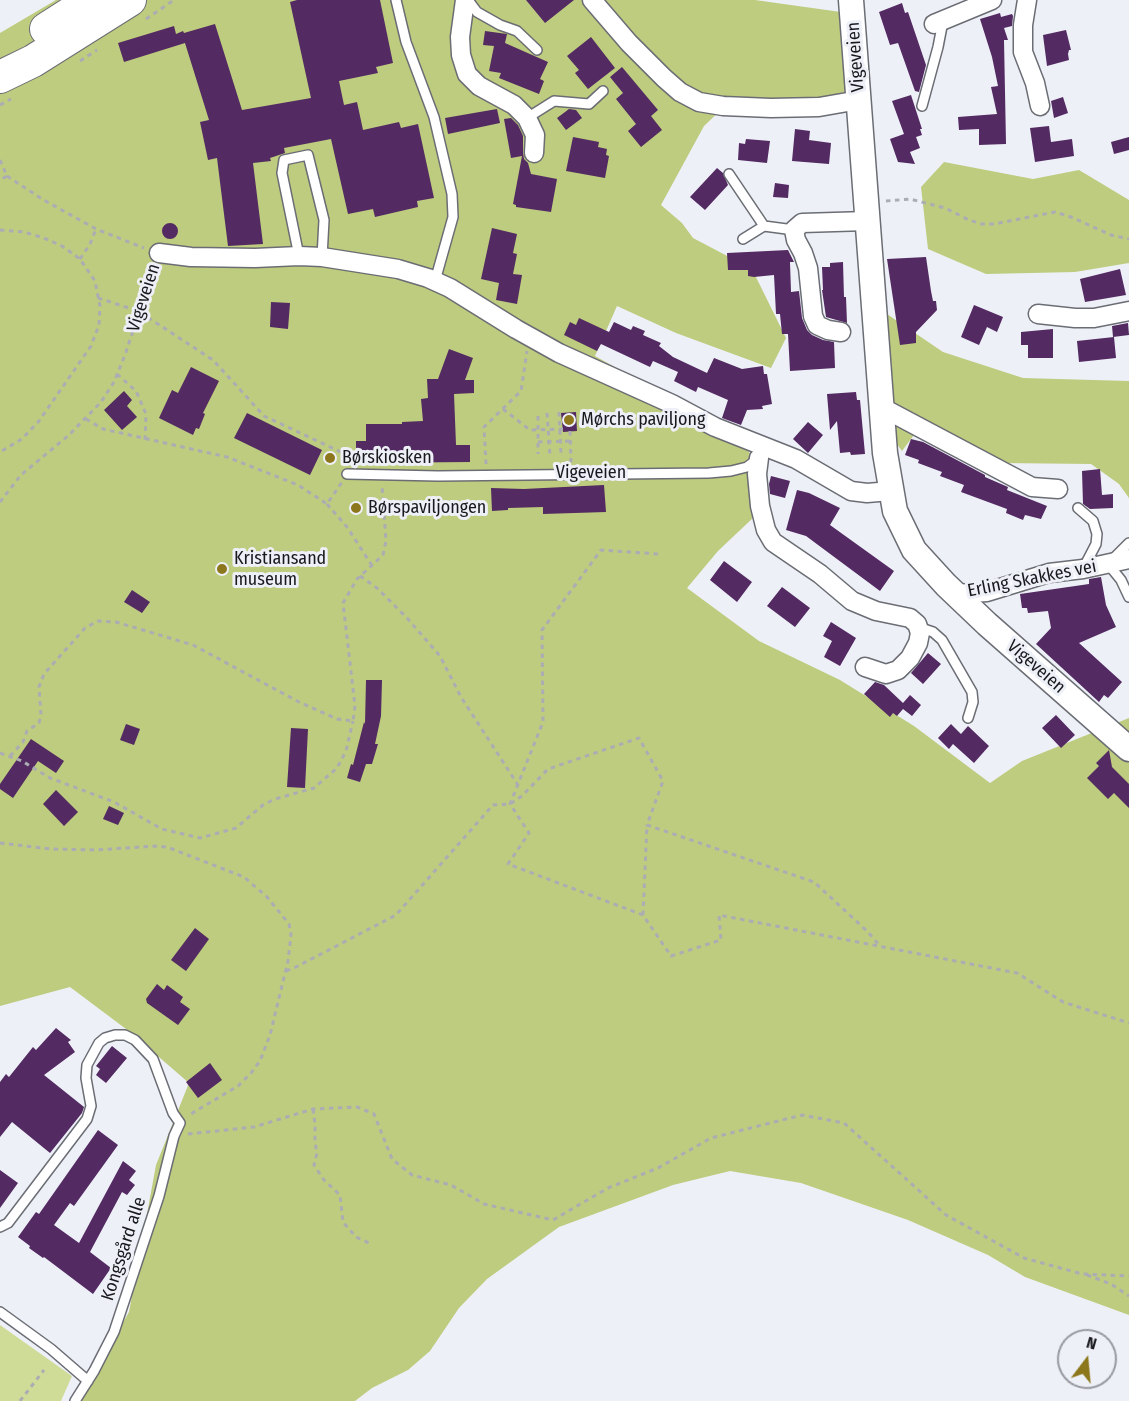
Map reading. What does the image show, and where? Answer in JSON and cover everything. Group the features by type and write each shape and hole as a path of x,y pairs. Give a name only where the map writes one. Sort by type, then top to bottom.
{"highway":[{"path":"0,55 91,0"},
{"path":"0,77 33,61 130,0"}],"street":[{"path":"466,0 460,37 460,55 467,74 479,86 514,105 527,118 535,135 534,153"},
{"path":"592,0 629,43 664,78 680,92 699,102 723,106 771,108 819,107 859,100"},
{"name":"Vigeveien","path":"851,0 885,453 895,511 914,550 955,594 1129,749"},
{"path":"938,23 992,0"},
{"path":"1027,0 1023,25 1023,52 1035,83 1040,106"},
{"path":"841,332 817,325 813,316 808,268 794,230 802,223 867,211"},
{"name":"Vigeveien","path":"159,253 202,257 322,257 398,269 435,281 474,301 531,339 672,404 766,454 806,464 851,491 867,493 891,491"},
{"path":"1038,314 1094,318 1129,311"},
{"path":"883,408 1032,487 1058,489"},
{"path":"766,454 757,474 760,507 766,530 773,542 820,574 852,601 876,611 910,618 918,627 918,643 910,658 898,670 886,674 865,668"},
{"name":"Erling Skakkes vei","path":"955,594 987,592 1049,573 1129,559"}],"lane":[{"path":"396,0 406,42 434,117 452,194 453,217 435,281"},
{"path":"466,0 477,12 500,25 517,31 537,50"},
{"path":"922,106 935,59 938,23"},
{"path":"527,118 554,101 589,104 603,91"},
{"path":"299,256 282,173 284,160 308,155 324,220 322,257"},
{"path":"729,174 764,226"},
{"path":"743,239 764,226 794,230"},
{"name":"Vigeveien","path":"347,474 486,475 731,471 747,467 766,454"},
{"path":"1078,508 1093,521 1097,534 1096,544 1083,568"},
{"name":"Erling Skakkes vei","path":"1129,543 1108,564 1121,580 1129,597"},
{"path":"918,627 933,632 942,640 972,692 973,702 968,718"},
{"path":"0,1227 8,1223 87,1119 91,1106 87,1065 95,1049 105,1038 125,1035 146,1050 158,1069 180,1123"},
{"name":"Kongsgård alle","path":"75,1401 114,1332 159,1196 174,1136 180,1123"},
{"path":"0,1312 51,1349 88,1381"}],"path":[{"path":"0,160 7,176 42,199 96,229 159,253"},
{"path":"0,180 7,176"},
{"path":"867,211 910,199 945,208 982,224 994,224 1055,212 1112,235 1129,239"},
{"path":"80,259 96,229"},
{"path":"0,230 24,232 44,238 62,246 80,259 95,282 99,324 91,346 39,421 22,439 0,452"},
{"name":"Vigeveien","path":"0,502 21,475 86,419 101,402 117,374 159,253"},
{"path":"98,298 138,311 213,360 264,416 343,453 347,474 327,504"},
{"path":"486,475 484,427 521,391 525,356 531,339"},
{"path":"117,374 136,391 146,414 145,440"},
{"path":"503,409 530,430 561,429"},
{"path":"547,412 550,455"},
{"path":"559,412 561,454"},
{"path":"538,416 538,454"},
{"path":"86,419 103,429 227,457 298,485 327,504 347,528 371,564"},
{"path":"570,431 571,473"},
{"path":"538,442 571,441"},
{"path":"0,753 22,761 50,778 114,802 162,829 191,837 200,838 236,828 263,805 314,788 337,768 346,751 355,706 343,603 360,576 383,555 386,541 382,475"},
{"path":"510,804 543,722 542,630 601,550 658,554"},
{"path":"360,576 377,588 440,656 461,697 518,785"},
{"path":"10,756 22,742 27,731 39,723 41,715 39,687 44,674 85,628 98,621 116,622 194,645 299,702 337,718 352,721"},
{"path":"286,971 396,915 493,806 510,804 522,796 548,769 639,738 663,781 647,825 643,915"},
{"path":"510,804 529,833 508,864 643,915 671,956 721,940 719,915 1017,973 1063,1002 1129,1023"},
{"path":"647,825 814,882 867,931 880,947"},
{"path":"0,843 51,849 96,850 162,846 244,877 267,897 289,924 291,935 286,971 270,1035 260,1061 238,1086 188,1115 180,1123"},
{"path":"174,1136 254,1127 313,1109 357,1107 374,1114 392,1159 412,1175 451,1185 484,1204 552,1220 608,1188 658,1168 711,1138 802,1115 844,1123 946,1215 1024,1258 1110,1284 1129,1296"},
{"path":"313,1109 317,1153 314,1165 324,1180 340,1195 343,1222 356,1238 369,1243"},
{"path":"1082,1274 1129,1276"},
{"path":"20,1401 44,1370"}],"green space":[{"path":"56,0 755,0 848,13 848,90 818,104 726,105 704,126 661,205 682,223 693,238 752,269 786,338 771,368 676,333 617,306 595,356 724,428 757,460 754,517 718,551 687,588 759,641 840,680 914,726 990,783 1022,761 1129,718 1129,1315 1025,1277 988,1255 908,1220 801,1183 730,1171 673,1185 559,1227 487,1279 459,1308 430,1351 408,1370 372,1388 355,1401 78,1401 129,1312 156,1165 189,1083 130,1032 70,987 0,1006 0,33"},
{"path":"944,162 1033,179 1079,170 1129,200 1129,263 1075,272 986,274 928,249 921,187"},
{"path":"878,308 943,352 1023,378 1129,381 1129,498 1119,484 1091,464 1000,463 917,431 902,451 875,415"},
{"path":"0,1325 72,1376 61,1401 0,1401"}],"building":[{"path":"297,0 380,0 393,63 376,67 378,73 339,81 344,105 357,102 363,130 399,122 401,128 418,124 434,198 417,201 418,207 375,217 373,209 348,214 331,139 284,148 285,153 270,158 271,161 253,163 263,244 228,246 217,158 208,160 200,122 209,120 185,43 124,62 118,43 174,26 176,34 215,24 242,110 311,98 290,2"},
{"path":"526,0 574,0 545,23"},
{"path":"902,3 905,13 908,12 926,65 919,92 915,91 898,43 890,45 879,12"},
{"path":"1000,13 1001,17 1012,14 1013,16 1012,26 1004,28 1008,40 1004,40 1006,144 979,145 979,129 959,130 958,117 997,114 991,87 998,86 980,19"},
{"path":"1066,30 1071,50 1068,54 1069,60 1047,66 1043,35"},
{"path":"485,31 507,34 505,43 548,62 540,79 544,81 539,94 499,78 501,73 489,71 494,46 483,45"},
{"path":"591,37 615,68 588,89 575,73 579,70 567,56"},
{"path":"622,67 658,110 651,116 662,130 641,147 628,131 636,124 616,99 623,93 610,77"},
{"path":"911,95 922,129 920,129 922,135 916,137 920,148 910,152 915,164 898,162 890,139 904,134 892,101"},
{"path":"1063,97 1068,113 1054,118 1051,101"},
{"path":"497,109 500,123 448,134 445,118"},
{"path":"569,109 576,110 582,118 566,130 557,118"},
{"path":"511,118 518,125 523,136 524,159 528,163 531,174 557,179 551,212 516,207 513,204 522,156 511,158 504,119"},
{"path":"1049,126 1051,142 1072,139 1074,156 1035,162 1030,128"},
{"path":"795,129 810,131 809,140 831,143 829,164 792,161"},
{"path":"573,137 599,142 598,147 607,149 606,155 609,156 605,178 566,171"},
{"path":"1129,137 1129,150 1114,154 1111,142"},
{"path":"746,139 770,141 767,163 738,160 739,143 745,144"},
{"path":"717,168 723,173 728,185 705,210 690,197"},
{"path":"775,183 789,185 788,198 773,197"},
{"path":"170,223 178,231 170,239 162,231"},
{"path":"492,228 517,234 513,253 517,254 513,274 522,275 517,304 496,300 499,283 481,279"},
{"path":"788,250 794,262 790,262 791,292 799,291 802,318 807,330 823,340 834,342 835,368 790,371 788,334 782,334 780,314 776,314 774,275 754,277 748,276 748,270 728,270 727,253"},
{"path":"926,257 933,301 936,301 937,310 916,332 916,343 900,345 887,259"},
{"path":"843,262 847,323 826,317 822,290 822,267 830,267 830,263"},
{"path":"1120,269 1126,295 1085,302 1080,279"},
{"path":"271,302 290,303 288,329 270,327"},
{"path":"974,305 1003,317 997,332 987,327 979,345 961,337"},
{"path":"579,318 609,332 614,322 631,330 633,326 645,331 643,335 661,343 659,346 673,357 707,373 714,358 742,369 763,366 764,374 767,374 772,404 762,406 763,409 747,410 741,425 722,418 728,400 698,387 696,392 674,381 678,372 653,361 650,367 601,344 597,351 564,335 570,322 576,325"},
{"path":"1128,323 1129,335 1113,337 1112,326"},
{"path":"1053,329 1053,358 1028,358 1028,345 1021,345 1021,332"},
{"path":"1114,337 1116,358 1079,362 1077,341"},
{"path":"449,349 473,358 465,380 474,380 474,393 454,394 456,445 470,445 470,462 356,463 356,441 366,441 366,424 402,424 402,422 423,421 421,399 428,398 427,379 438,379"},
{"path":"191,367 219,381 203,413 205,414 199,429 196,428 193,435 159,418 172,390 178,393"},
{"path":"124,391 132,400 127,406 137,417 122,430 104,410"},
{"path":"856,392 857,400 860,400 865,454 851,455 850,452 840,453 837,421 830,430 827,394"},
{"name":"Mørchs paviljong","path":"576,412 577,431 563,432 561,413"},
{"path":"247,413 322,450 310,475 234,438"},
{"path":"808,422 823,435 808,453 793,439"},
{"path":"911,439 923,442 985,477 1008,487 1007,490 1047,506 1041,519 1025,515 1023,520 1006,513 1007,509 961,492 964,485 940,476 942,472 918,463 919,460 905,455"},
{"path":"1100,469 1102,495 1113,494 1113,508 1090,509 1083,504 1082,471"},
{"path":"771,476 790,481 785,498 770,494"},
{"path":"604,485 606,512 543,514 543,507 492,511 491,488 524,489"},
{"path":"797,490 809,493 840,508 830,525 894,571 880,591 806,536 786,530"},
{"path":"724,561 752,582 737,602 710,580"},
{"path":"1101,577 1106,605 1116,627 1079,643 1122,682 1108,698 1104,695 1099,702 1036,644 1051,628 1048,611 1028,613 1027,608 1022,608 1020,594 1089,584 1089,579"},
{"path":"782,587 810,608 795,627 767,606"},
{"path":"132,590 150,602 142,613 124,602"},
{"path":"831,622 856,638 840,666 824,657 832,641 823,636"},
{"path":"928,653 941,664 923,684 911,673"},
{"path":"366,680 382,680 381,716 375,744 378,744 372,764 366,764 360,782 347,778 351,764 353,765 364,722 365,724"},
{"path":"875,682 884,685 903,703 910,695 921,705 912,716 903,709 897,716 893,713 890,717 864,694"},
{"path":"1056,715 1075,735 1061,748 1042,728"},
{"path":"126,724 140,729 134,745 120,740"},
{"path":"951,724 961,734 968,726 989,746 974,763 953,744 949,749 938,738"},
{"path":"291,728 308,729 305,788 287,787"},
{"path":"31,739 64,761 56,773 38,761 13,798 0,789 0,784"},
{"path":"1109,750 1112,767 1129,784 1129,808 1114,793 1108,799 1087,778 1099,766 1096,763"},
{"path":"56,790 78,812 64,826 43,804"},
{"path":"109,806 124,813 118,825 103,819"},
{"path":"195,928 209,939 186,971 171,960"},
{"path":"157,984 164,990 167,985 183,997 180,1002 190,1009 178,1025 147,1003 146,999"},
{"path":"56,1028 71,1040 68,1042 75,1052 44,1075 84,1107 82,1113 50,1153 12,1122 0,1137 0,1082 6,1074 9,1077 33,1047 36,1050"},
{"path":"112,1046 127,1058 106,1083 96,1075 100,1069 96,1066"},
{"path":"210,1063 222,1080 198,1098 186,1082"},
{"path":"98,1130 118,1145 74,1206 70,1203 54,1225 79,1243 123,1161 136,1171 129,1180 135,1185 127,1195 122,1192 90,1252 111,1268 93,1294 29,1248 30,1246 18,1237 36,1212 39,1214"},
{"path":"0,1170 18,1183 0,1208"}],"place":[{"name":"Mørchs paviljong","path":"569,420"},
{"name":"Børskiosken","path":"330,458"},
{"name":"Børspaviljongen","path":"356,508"},
{"name":"Kristiansand museum","path":"222,569"}]}
